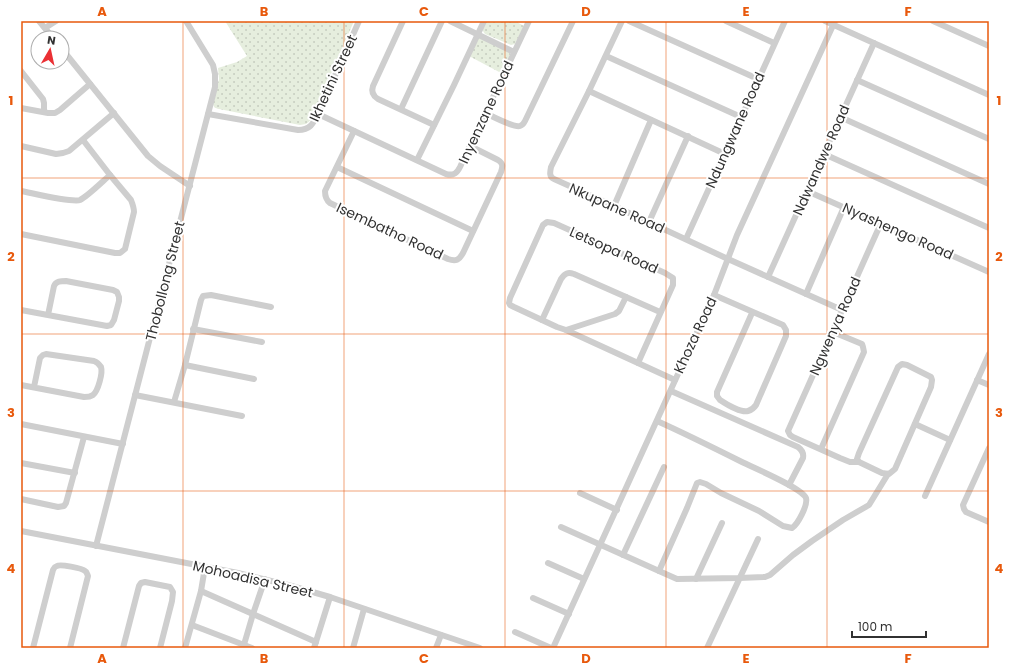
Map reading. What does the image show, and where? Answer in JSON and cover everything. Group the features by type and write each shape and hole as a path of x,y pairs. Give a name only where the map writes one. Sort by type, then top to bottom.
{"street":[{"path":"39,21 45,28 56,21"},
{"name":"Thobollong Street","path":"96,546 190,186 214,87 215,74 210,60 186,21"},
{"name":"Ikhetini Street","path":"208,114 298,130 307,129 311,126 318,114 359,21"},
{"path":"403,21 376,79 372,90 373,94 378,99 434,125"},
{"path":"401,109 442,21"},
{"path":"450,21 514,52"},
{"path":"417,160 484,21"},
{"name":"Inyenzane Road","path":"318,114 446,174 453,175 458,171 529,21"},
{"path":"485,113 515,126 520,126 523,124 574,21"},
{"name":"Nkupane Road","path":"622,21 551,167 550,177 842,310"},
{"path":"629,21 758,79"},
{"path":"726,21 774,43"},
{"name":"Ndungwane Road","path":"686,239 785,21"},
{"path":"825,21 834,23 874,43 989,95"},
{"path":"933,21 989,46"},
{"name":"Khoza Road","path":"552,648 714,295 737,235 834,23"},
{"name":"Ndwandwe Road","path":"768,277 874,43"},
{"path":"606,56 741,117"},
{"path":"70,59 152,160 190,186"},
{"path":"21,71 43,99 44,112"},
{"path":"857,80 989,139"},
{"path":"21,108 52,114 57,112 90,84"},
{"path":"589,91 725,154"},
{"path":"21,146 61,154 69,151 114,114"},
{"path":"840,117 989,184"},
{"path":"614,206 651,120"},
{"name":"Isembatho Road","path":"354,131 327,187 325,194 328,201 451,260 460,259 464,253 501,172 502,166 501,162 498,160 470,146"},
{"path":"649,222 688,136"},
{"path":"21,234 118,254 123,252 125,249 134,212 134,205 132,200 110,175 83,140"},
{"path":"824,154 989,228"},
{"path":"337,166 473,231"},
{"path":"21,191 76,201 82,199 110,175"},
{"name":"Nyashengo Road","path":"807,191 989,272"},
{"path":"806,294 844,207"},
{"name":"Letsopa Road","path":"542,320 510,305 509,303 543,225 549,222 672,277 674,281 673,285 638,364"},
{"name":"Ngwenya Road","path":"821,450 793,437 788,433 788,430 881,223"},
{"path":"660,312 574,274 567,273 564,274 561,279 542,320 675,380"},
{"path":"21,310 104,326 111,325 114,320 119,297 117,292 113,290 66,281 58,281 54,284 48,315"},
{"path":"174,402 203,296 211,295 271,307"},
{"path":"714,295 785,328 786,333 779,353 756,405 753,409 747,412 740,411 720,400 717,396 717,392 752,313"},
{"path":"566,330 615,314 626,297"},
{"path":"193,329 262,342"},
{"path":"833,332 862,344 864,352 821,450 847,461 859,462 882,473 888,474"},
{"path":"21,385 84,397 92,396 96,391 101,371 100,367 97,362 49,354 43,355 40,358 34,387"},
{"path":"925,496 989,354"},
{"path":"561,527 677,578 739,578 765,577 770,575 812,541 842,520 869,505 888,474 895,469 931,387 932,379 930,376 905,364 901,365 897,369 859,453 857,459 859,462"},
{"path":"184,365 254,379"},
{"path":"977,380 989,385"},
{"path":"670,391 798,447 804,454 789,486"},
{"path":"135,394 242,416"},
{"path":"657,421 713,447 789,486 804,495 806,498 805,507 796,524 790,528 783,526 759,511 700,482 696,484 659,571"},
{"path":"21,424 123,444"},
{"path":"915,424 950,440"},
{"path":"21,499 64,506 75,473 84,437"},
{"path":"989,448 963,505 966,512 989,522"},
{"path":"21,463 75,473"},
{"path":"623,555 664,467"},
{"path":"580,493 616,510"},
{"path":"696,579 722,523"},
{"name":"Mohoadisa Street","path":"21,531 265,579 330,597 480,648"},
{"path":"707,648 758,539"},
{"path":"548,563 584,579"},
{"path":"33,648 53,570 57,566 61,565 83,570 87,572 88,576 70,648"},
{"path":"185,648 201,590 205,567"},
{"path":"244,646 265,579"},
{"path":"123,648 138,586 145,582 170,587 173,592 160,648"},
{"path":"201,590 315,645 330,597"},
{"path":"533,598 568,614"},
{"path":"353,648 364,609"},
{"path":"192,625 252,648"},
{"path":"516,632 552,648"},
{"path":"436,648 441,635"}],"green space":[{"path":"225,21 354,21 311,120 306,124 300,125 214,107 213,104 219,79 218,68 237,62 247,56"},
{"path":"485,21 515,21 524,26 515,44 511,45 485,34 483,26"},
{"path":"479,36 510,52 501,73 469,56"}]}
